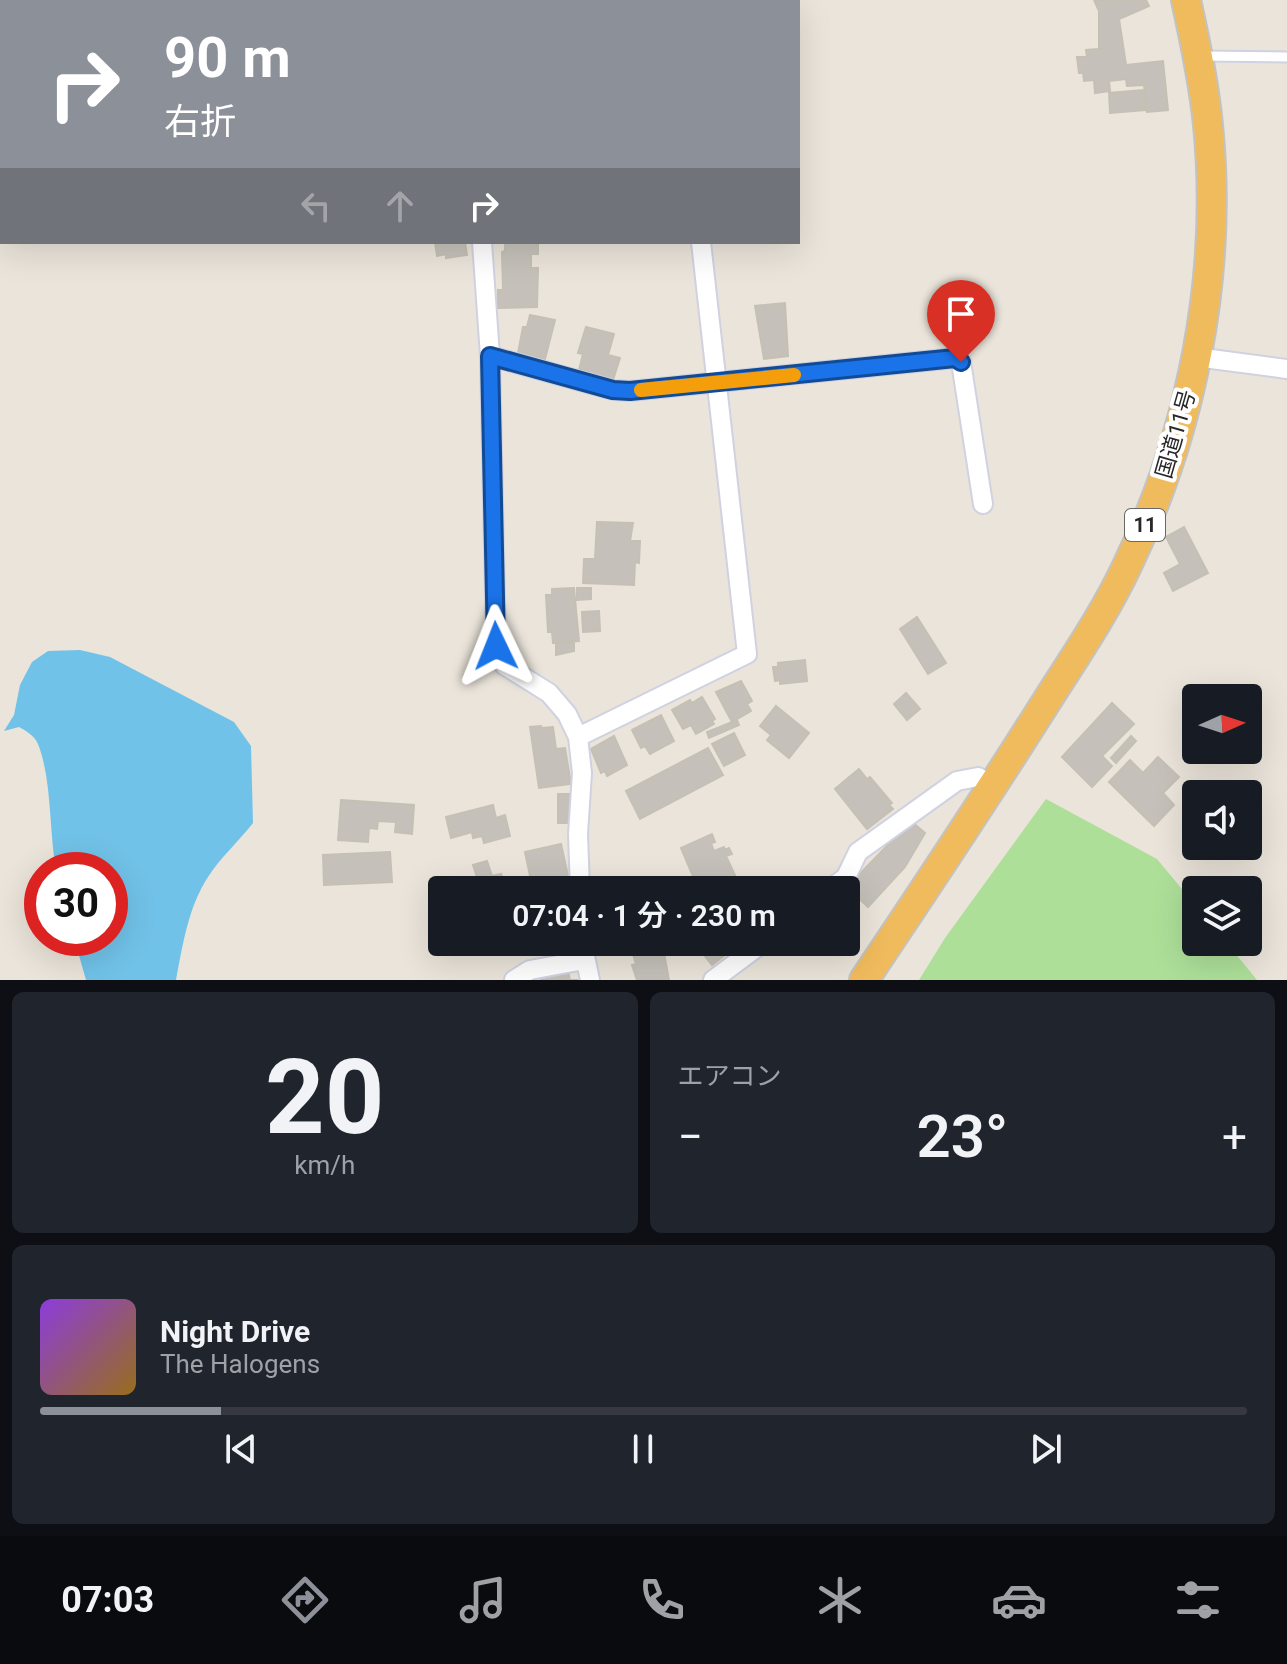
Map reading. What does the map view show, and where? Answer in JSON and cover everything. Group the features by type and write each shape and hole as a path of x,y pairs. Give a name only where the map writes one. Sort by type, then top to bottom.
{"highway":[{"name":"国道11号","path":"864,980 994,785 1093,628 1127,567 1182,424 1207,288 1211,209 1209,126 1186,0"}],"street":[{"path":"482,244 490,356 496,646 504,665 549,693 567,714 578,737 582,773 578,834 580,876"},
{"path":"578,737 747,654 701,244"},
{"path":"490,356 613,390 630,391 955,358 961,362 983,504"},
{"path":"1196,357 1287,369"},
{"path":"846,876 858,852 957,781 978,777 994,785"},
{"path":"514,980 530,970 569,956"},
{"path":"584,956 590,980"},
{"path":"713,980 745,956"}],"lane":[{"path":"1198,56 1287,57"}],"green space":[{"path":"1046,799 1157,859 1182,889 1182,956 1237,956 1257,980 919,980 945,938"}],"water":[{"path":"80,650 110,657 234,722 251,746 253,823 218,863 201,889 187,927 176,980 86,980 79,956 128,956 128,852 54,852 46,773 38,744 19,727 4,731 14,715 20,685 32,662 48,651"}],"building":[{"path":"1094,0 1146,0 1149,6 1119,19 1126,65 1163,61 1168,110 1147,112 1144,85 1127,86 1126,79 1109,81 1110,91 1095,93 1094,80 1084,81 1083,73 1079,73 1077,57 1087,57 1086,50 1099,49 1099,11"},
{"path":"1143,90 1145,110 1110,113 1109,93"},
{"path":"435,244 465,244 467,255 437,256"},
{"path":"505,244 538,244 538,254 531,254 531,268 538,268 537,307 498,308 498,290 503,290 502,252 505,251"},
{"path":"785,303 788,356 764,359 755,306"},
{"path":"530,315 555,320 545,359 518,353 523,327 527,327"},
{"path":"586,327 614,334 608,355 620,358 613,380 579,370 583,354 578,353"},
{"path":"597,522 633,523 630,541 640,541 634,585 583,583 584,559 595,559"},
{"path":"1184,527 1208,573 1173,591 1164,573 1180,564 1166,537"},
{"path":"574,588 579,641 553,643 552,632 548,632 546,595 552,595 552,589"},
{"path":"577,588 591,588 591,599 577,600"},
{"path":"599,611 600,631 583,632 582,612"},
{"path":"917,617 946,663 928,674 900,629"},
{"path":"574,642 574,651 556,655 556,643"},
{"path":"805,660 807,681 780,684 780,680 775,681 773,667 778,667 778,663"},
{"path":"741,681 752,701 747,704 751,711 732,722 716,692"},
{"path":"906,693 920,709 907,720 894,704"},
{"path":"702,697 715,719 712,721 714,724 696,734 691,725 683,729 672,710"},
{"path":"1112,703 1134,724 1102,756 1112,766 1092,787 1062,757"},
{"path":"776,706 809,733 789,758 767,740 771,735 760,726"},
{"path":"661,715 674,741 650,754 645,746 641,748 632,730"},
{"path":"737,720 739,725 709,738 707,732"},
{"path":"530,727 553,727 556,749 565,748 571,784 539,788"},
{"path":"734,733 745,755 724,766 712,744"},
{"path":"614,736 627,765 607,776 605,771 601,773 591,749"},
{"path":"1131,736 1136,741 1116,763 1111,758"},
{"path":"708,748 723,775 640,819 626,791"},
{"path":"1158,757 1179,777 1163,793 1174,805 1154,826 1109,782 1130,760 1143,773"},
{"path":"859,769 867,779 870,777 892,803 889,805 893,809 867,829 835,789"},
{"path":"558,794 570,794 570,823 558,823"},
{"path":"341,800 414,805 412,834 395,832 396,822 378,821 377,829 369,828 368,842 338,840"},
{"path":"493,805 496,818 505,815 510,836 484,843 482,836 473,838 472,832 451,838 446,817"},
{"path":"911,821 925,833 905,867 868,907 860,899 858,876"},
{"path":"712,834 714,851 729,848 732,854 726,856 735,876 693,876 681,848"},
{"path":"561,844 568,876 530,876 525,852"},
{"path":"390,852 392,882 324,885 323,855"},
{"path":"487,861 492,876 477,876 473,865"},
{"path":"634,956 665,956 669,980 637,980 632,965 636,964"},
{"path":"705,956 723,956 712,965"},
{"path":"567,967 570,980 541,980 539,973"}],"slow traffic":[{"path":"641,390 794,375"}],"route":[{"path":"496,646 490,356 613,390 630,391 955,358 961,362"}]}
